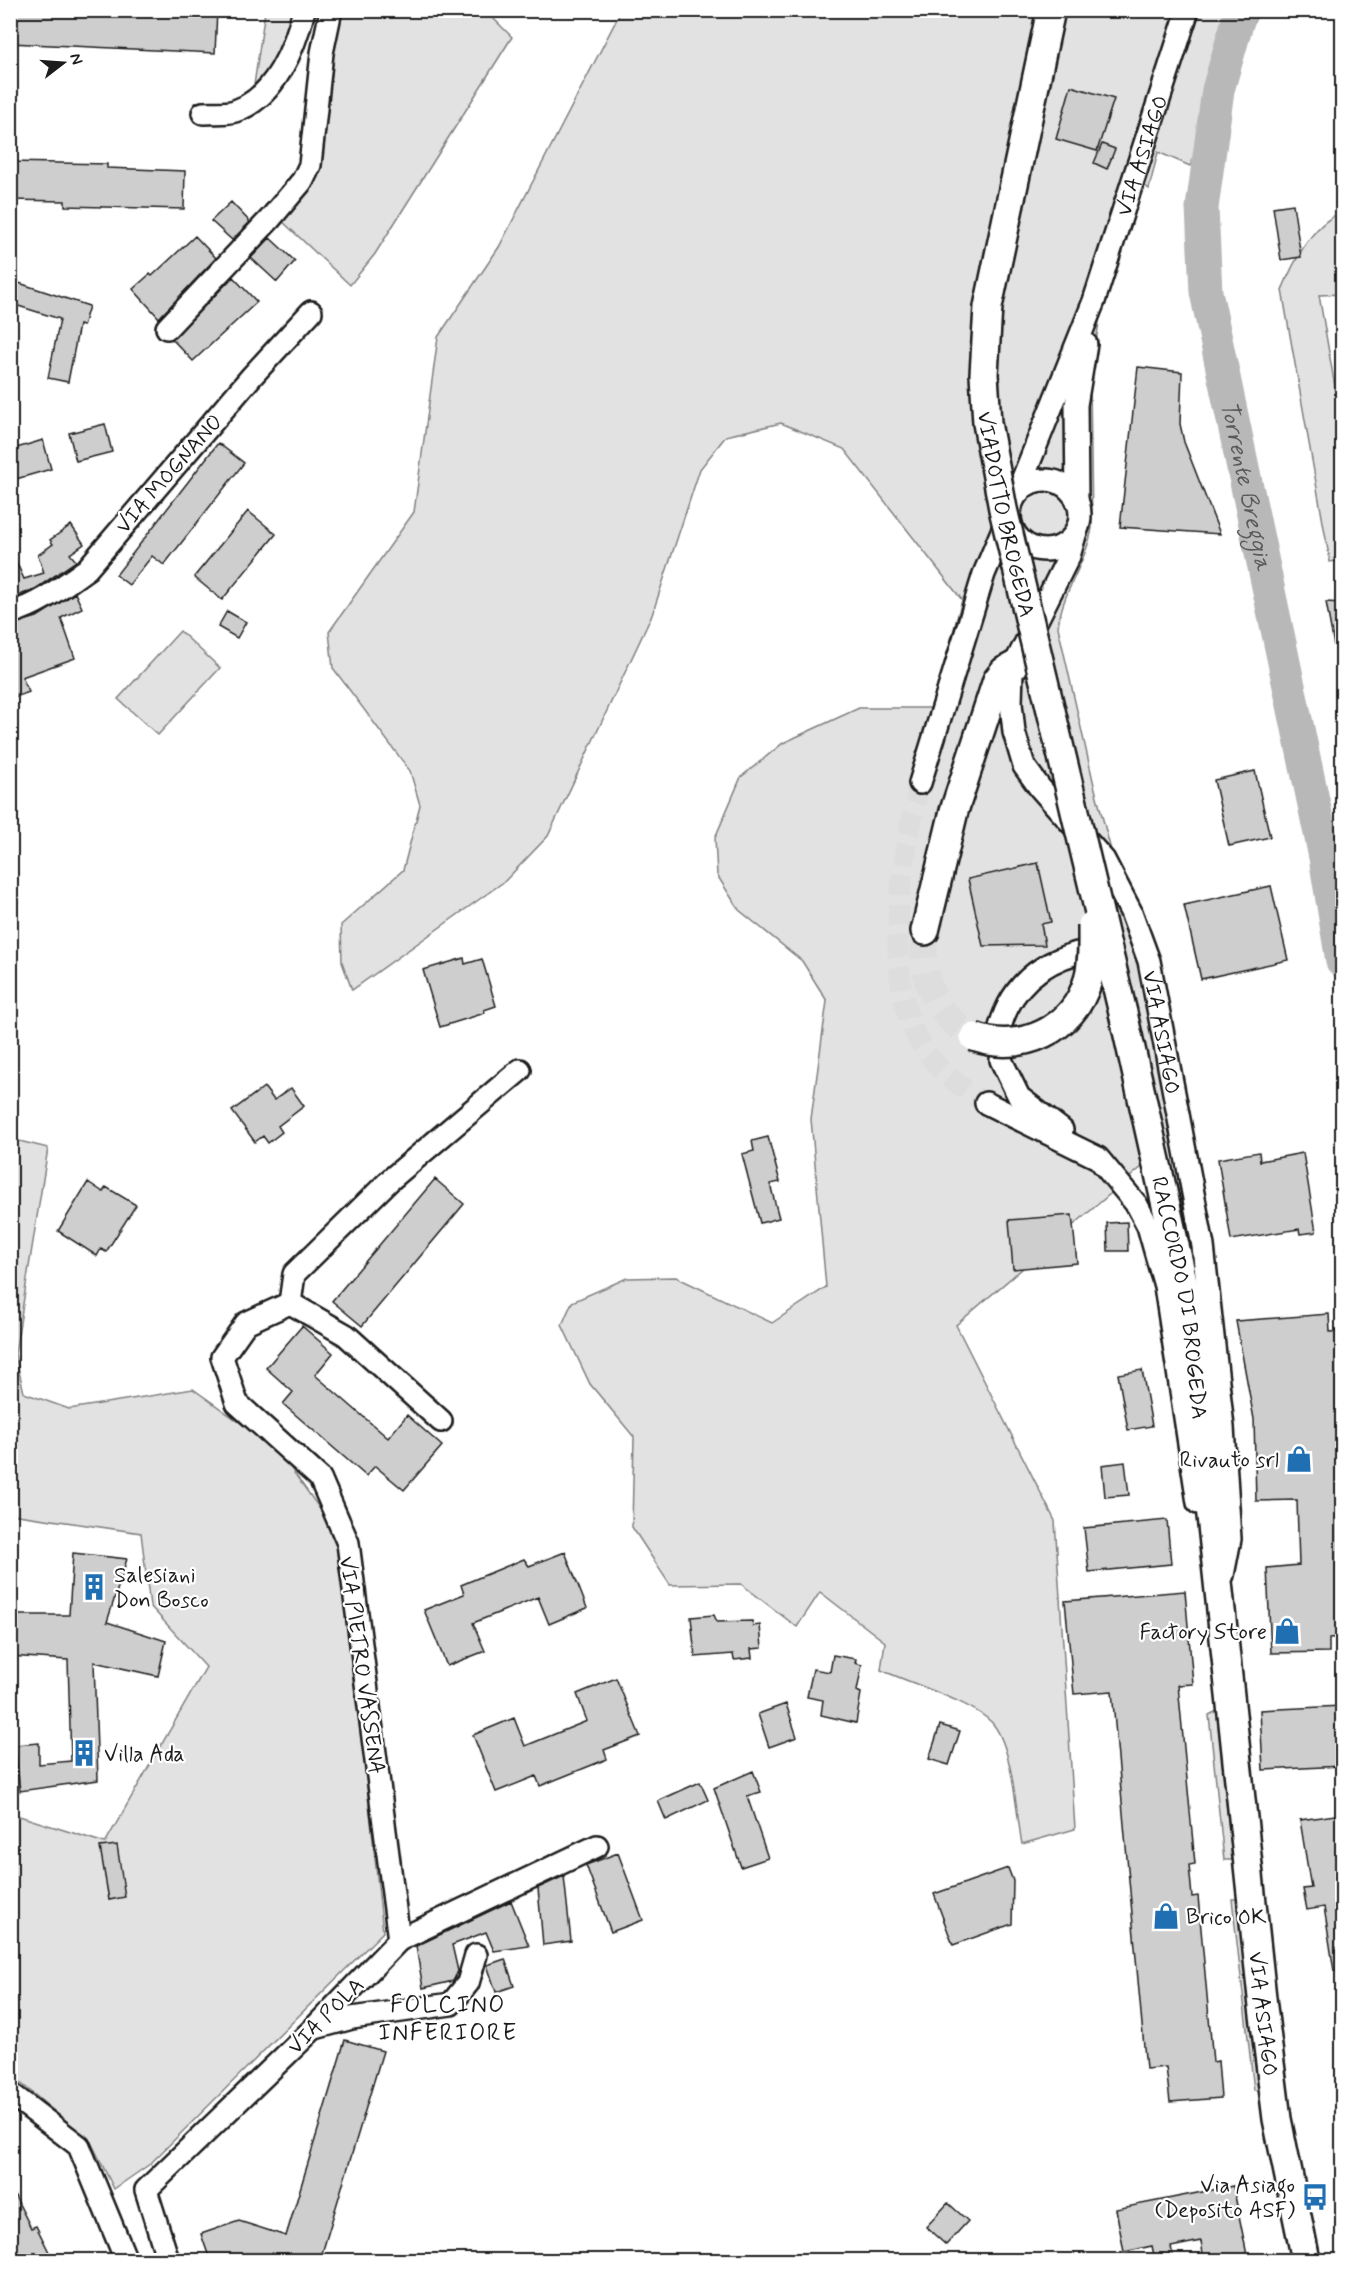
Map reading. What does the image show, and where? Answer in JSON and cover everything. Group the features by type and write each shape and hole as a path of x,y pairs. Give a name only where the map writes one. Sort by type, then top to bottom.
{"main road":[{"name":"VIADOTTO BROGEDA","path":"1051,10 996,262 985,338 984,374 987,423 1004,509 1123,1013"},
{"path":"925,931 954,811 997,681 1004,670 1015,664"},
{"path":"974,1037 1004,1043 1030,1040 1056,1027 1074,1008 1087,982 1091,964 1093,891"},
{"name":"RACCORDO DI BROGEDA","path":"1123,1013 1189,1308 1221,1587"},
{"name":"VIA ASIAGO","path":"1221,1587 1244,1840 1275,2101 1306,2260"}],"street":[{"path":"203,112 232,112 259,97 280,70 291,50 304,10"},
{"path":"168,328 270,219 303,180 310,165 322,53 331,10"},
{"name":"VIA ASIAGO","path":"920,783 984,574 1094,301 1188,10"},
{"name":"VIA ASIAGO","path":"1077,501 1076,405 1094,301"},
{"name":"VIA MOGNANO","path":"10,614 26,609 59,590 87,568 252,376 311,312"},
{"path":"1045,480 1066,487 1077,501 1079,513 1077,528 1061,546 1040,549 1018,538 1014,531 1013,503 1028,484 1045,480"},
{"name":"VIA ASIAGO","path":"1077,528 1069,556 1015,664 1011,703 1014,732 1024,766 1040,788 1104,860 1118,884 1144,944 1203,1246 1209,1292 1223,1427 1230,1539 1221,1587"},
{"path":"1000,1027 1010,999 1024,982 1057,959 1077,953"},
{"path":"1141,981 1158,1014"},
{"path":"1001,1060 1019,1097 1098,1158"},
{"path":"441,1421 346,1335 290,1303 294,1274 390,1180 520,1070"},
{"name":"VIA ASIAGO","path":"986,1103 1098,1158 1137,1205 1156,1250 1171,1324 1205,1544 1221,1587"},
{"name":"VIA PIETRO VASSENA","path":"290,1303 246,1323 222,1357 237,1403 320,1478 348,1543 399,1940"},
{"name":"VIA POLA","path":"168,2260 146,2190 314,2028 399,1940 597,1846"},
{"path":"314,2028 352,2018 451,2004 468,1983 476,1955"},
{"path":"10,2093 79,2146 126,2260"}],"shaded area":[{"path":"265,11 296,11 272,65 254,85"},
{"path":"336,11 486,11 512,37 375,254 350,285 282,221 304,194"},
{"path":"621,11 1259,11 1190,166 1158,152 1149,189 1141,183 1103,294 1090,384 1092,528 1085,553 1064,602 1058,627 1094,785 1184,1131 956,1325 1055,1521 1075,1829 1022,1844 1013,1781 1005,1749 993,1724 972,1708 881,1670 885,1642 820,1592 797,1627 741,1584 670,1585 632,1527 634,1437 590,1384 562,1325 572,1302 627,1278 676,1277 772,1323 826,1287 811,1119 827,1001 802,961 739,910 717,875 715,838 741,777 783,743 859,708 932,708 962,600 844,449 781,423 726,436 700,469 652,615 548,836 505,881 352,990 342,962 341,925 403,870 420,805 410,771 333,668 329,632 414,512 438,337 499,247"},
{"path":"1342,212 1342,294 1319,295 1342,427 1342,560 1330,562 1282,290 1298,256 1313,234 1331,218"},
{"path":"180,631 220,668 158,735 118,699"},
{"path":"11,1139 48,1148 15,1354 24,1393 69,1409 193,1389 277,1449 340,1537 383,1932 150,2164 114,2189 91,2142 11,2075 10,1813 105,1843 206,1667 150,1606 141,1533 11,1514"},
{"path":"1217,1711 1232,1860 1224,1860 1209,1715"},
{"path":"1232,1899 1238,1899 1258,2090 1254,2090"}],"building":[{"path":"10,10 217,10 215,53 10,43"},
{"path":"1071,86 1114,99 1097,151 1056,139"},
{"path":"1102,144 1115,149 1107,169 1094,163"},
{"path":"10,162 107,164 107,168 185,171 184,209 65,206 65,201 10,200"},
{"path":"231,202 250,222 232,240 211,221"},
{"path":"1293,204 1301,257 1281,260 1273,207"},
{"path":"195,236 216,258 159,318 133,289 150,274 152,276"},
{"path":"270,238 295,261 277,282 251,258"},
{"path":"233,277 257,302 193,361 172,339"},
{"path":"19,283 89,306 83,326 79,325 68,382 48,378 60,319 12,304"},
{"path":"1138,367 1182,372 1180,424 1184,442 1220,534 1120,527"},
{"path":"105,424 112,452 76,461 69,433"},
{"path":"43,440 51,469 16,479 10,450"},
{"path":"218,443 244,463 164,565 152,556 129,585 116,575"},
{"path":"248,511 276,534 222,600 194,577"},
{"path":"71,525 84,544 70,554 76,561 35,589 10,599 10,548 24,579 44,573 38,555 53,544 50,540"},
{"path":"75,593 82,608 61,618 75,658 22,677 29,692 10,699 10,625 37,617"},
{"path":"1326,602 1342,603 1342,650 1335,651"},
{"path":"227,611 246,622 237,638 218,627"},
{"path":"1255,771 1270,837 1229,846 1214,780"},
{"path":"1038,863 1051,922 1041,924 1045,945 983,946 968,879"},
{"path":"1271,886 1288,960 1201,979 1184,905"},
{"path":"464,958 465,964 482,959 496,1006 484,1010 485,1013 440,1027 423,970"},
{"path":"264,1087 274,1100 291,1088 304,1106 278,1126 282,1132 268,1143 263,1136 255,1142 232,1111"},
{"path":"768,1137 780,1182 770,1184 779,1218 760,1223 742,1154 754,1151 752,1141"},
{"path":"1259,1152 1260,1161 1303,1153 1316,1232 1300,1234 1299,1229 1231,1240 1218,1159"},
{"path":"435,1179 464,1204 362,1326 332,1301"},
{"path":"88,1182 103,1192 106,1187 136,1205 106,1252 101,1249 97,1256 58,1231"},
{"path":"1072,1215 1077,1263 1013,1269 1009,1220"},
{"path":"1127,1222 1128,1251 1108,1251 1107,1223"},
{"path":"1329,1314 1330,1332 1342,1331 1342,1637 1329,1638 1329,1652 1271,1653 1267,1568 1299,1565 1297,1500 1256,1501 1254,1419 1236,1321"},
{"path":"302,1326 333,1353 315,1375 388,1438 407,1415 442,1446 404,1490 375,1466 366,1476 283,1404 293,1392 266,1368"},
{"path":"1142,1370 1152,1426 1128,1430 1118,1374"},
{"path":"1125,1462 1129,1495 1105,1497 1102,1465"},
{"path":"1167,1520 1171,1564 1089,1572 1084,1528"},
{"path":"565,1552 587,1608 549,1624 538,1597 473,1623 485,1651 447,1666 424,1610 464,1594 461,1585 524,1559 529,1566"},
{"name":"Salesiani Don Bosco","path":"73,1553 127,1559 107,1622 166,1641 158,1676 94,1662 98,1780 20,1791 15,1745 39,1743 39,1764 71,1761 68,1660 10,1656 10,1615 69,1615"},
{"name":"Brico OK","path":"1185,1591 1193,1684 1178,1685 1195,1864 1189,1865 1192,1897 1198,1896 1213,2062 1218,2061 1221,2098 1170,2102 1166,2067 1146,2069 1112,1691 1074,1694 1065,1601"},
{"path":"714,1615 717,1622 752,1621 753,1626 760,1625 762,1648 751,1649 752,1658 734,1660 733,1654 695,1657 691,1617"},
{"path":"833,1655 856,1659 855,1663 862,1665 857,1691 861,1693 856,1723 821,1715 823,1700 807,1697 813,1669 830,1672"},
{"path":"616,1678 640,1736 604,1750 607,1759 540,1786 536,1776 496,1792 473,1735 514,1718 525,1746 587,1721 577,1694"},
{"path":"786,1704 797,1737 769,1747 758,1714"},
{"path":"1342,1706 1342,1766 1263,1770 1260,1710"},
{"path":"940,1725 960,1731 949,1765 929,1759"},
{"path":"753,1771 761,1792 747,1796 768,1858 741,1867 714,1788"},
{"path":"700,1782 708,1800 666,1820 658,1801"},
{"path":"1342,1814 1342,1970 1334,1971 1324,1907 1307,1910 1303,1889 1311,1888 1300,1820"},
{"path":"117,1845 125,1897 109,1900 100,1847"},
{"path":"618,1853 643,1920 611,1932 586,1865"},
{"path":"1008,1868 1013,1881 1012,1924 953,1945 934,1894"},
{"path":"564,1876 571,1941 543,1945 538,1888"},
{"path":"511,1901 529,1946 494,1951 486,1932 452,1945 458,1971 453,1981 423,1988 416,1946"},
{"path":"505,1959 514,1986 496,1992 487,1965"},
{"path":"345,2040 383,2051 320,2260 210,2260 201,2234 239,2221 286,2236"},
{"path":"10,2186 31,2228 36,2226 53,2260 10,2260"},
{"path":"1233,2186 1248,2260 1204,2260 1201,2241 1171,2247 1174,2260 1155,2260 1152,2246 1124,2252 1116,2209"},
{"path":"948,2203 968,2221 946,2245 926,2227"}],"waterway":[{"name":"Torrente Breggia","path":"1241,10 1218,90 1202,208 1206,292 1325,857 1342,961"}],"tunnel":[{"path":"920,783 902,881 898,952 901,987 909,1018 928,1055 951,1079 986,1103"},
{"path":"925,931 924,964 932,993 948,1017 974,1037"},
{"path":"1101,954 1115,957 1141,981"}],"place":[{"name":"Rivauto srl","path":"1299,1459"},
{"name":"Salesiani Don Bosco","path":"94,1587"},
{"name":"Factory Store","path":"1287,1631"},
{"name":"Villa Ada","path":"84,1753"},
{"name":"Brico OK","path":"1166,1916"},
{"name":"Via Asiago (Deposito ASF)","path":"1315,2197"}],"district":[{"name":"FOLCINO INFERIORE","path":"448,2018"}]}
